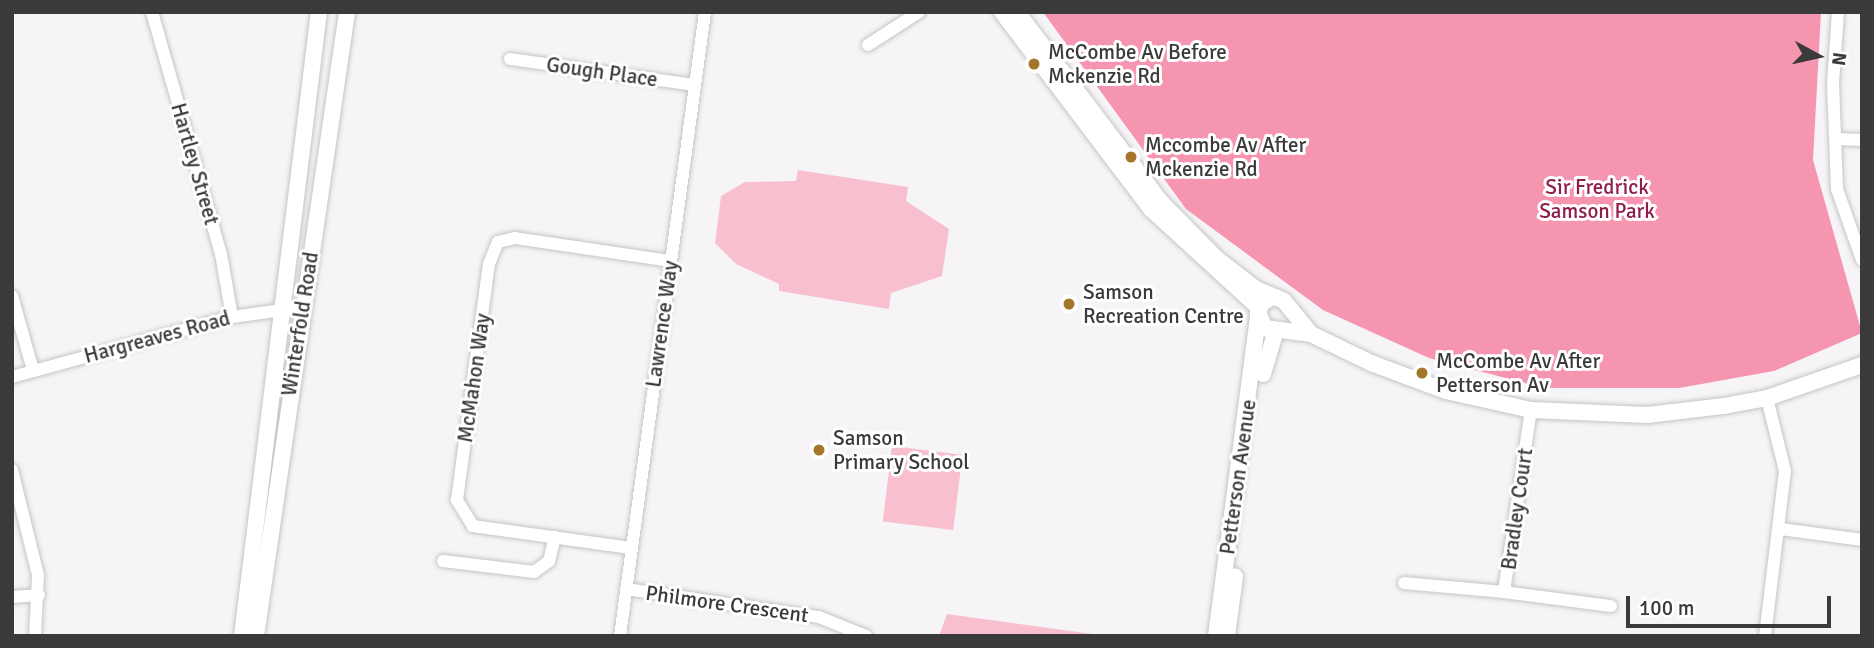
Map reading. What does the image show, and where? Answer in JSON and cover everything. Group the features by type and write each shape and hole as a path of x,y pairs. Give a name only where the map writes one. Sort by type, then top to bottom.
{"street":[{"name":"Hartley Street","path":"152,12 220,254 232,317"},
{"name":"Winterfold Road","path":"242,636 319,12"},
{"name":"Winterfold Road","path":"257,636 346,12"},
{"name":"Lawrence Way","path":"620,636 705,12"},
{"path":"868,44 919,12"},
{"path":"1002,12 1151,209 1209,267 1263,308"},
{"path":"1017,12 1160,201 1263,308 1265,328 1311,334 1434,387 1531,410 1647,415 1767,398 1862,365"},
{"path":"1838,12 1837,189 1862,260"},
{"name":"Gough Place","path":"510,59 694,85"},
{"path":"1836,139 1862,140"},
{"name":"McMahon Way","path":"631,548 473,526 457,500 490,258 498,242 515,238 670,261"},
{"path":"12,296 33,370"},
{"path":"1263,308 1282,299 1311,334"},
{"name":"Hargreaves Road","path":"12,377 232,317 303,307"},
{"name":"Petterson Avenue","path":"1216,636 1263,308"},
{"name":"Petterson Avenue","path":"1227,636 1259,391 1268,347 1290,310"},
{"path":"1765,636 1781,529 1784,471 1767,398"},
{"name":"Bradley Court","path":"1404,583 1504,592 1531,410"},
{"path":"12,470 39,595 35,636"},
{"path":"1781,529 1862,540"},
{"path":"443,561 534,572 549,561 555,537"},
{"name":"Philmore Crescent","path":"626,589 820,617 866,636"},
{"path":"1504,592 1611,606"},
{"path":"12,597 39,595"}],"shaded area":[{"path":"798,170 908,187 906,201 949,229 942,276 891,293 889,309 779,291 779,284 736,264 715,243 721,196 745,182 796,181"},
{"path":"892,446 962,455 953,530 883,521"},
{"path":"947,614 1107,636 939,636"}],"green space":[{"name":"Sir Fredrick Samson Park","path":"1043,12 1821,12 1813,160 1862,333 1774,371 1679,388 1544,388 1429,358 1323,310 1186,209"}],"place":[{"name":"McCombe Av Before Mckenzie Rd","path":"1034,64"},
{"name":"Mccombe Av After Mckenzie Rd","path":"1131,157"},
{"name":"Samson Recreation Centre","path":"1069,304"},
{"name":"McCombe Av After Petterson Av","path":"1422,373"},
{"name":"Samson Primary School","path":"819,450"}]}
